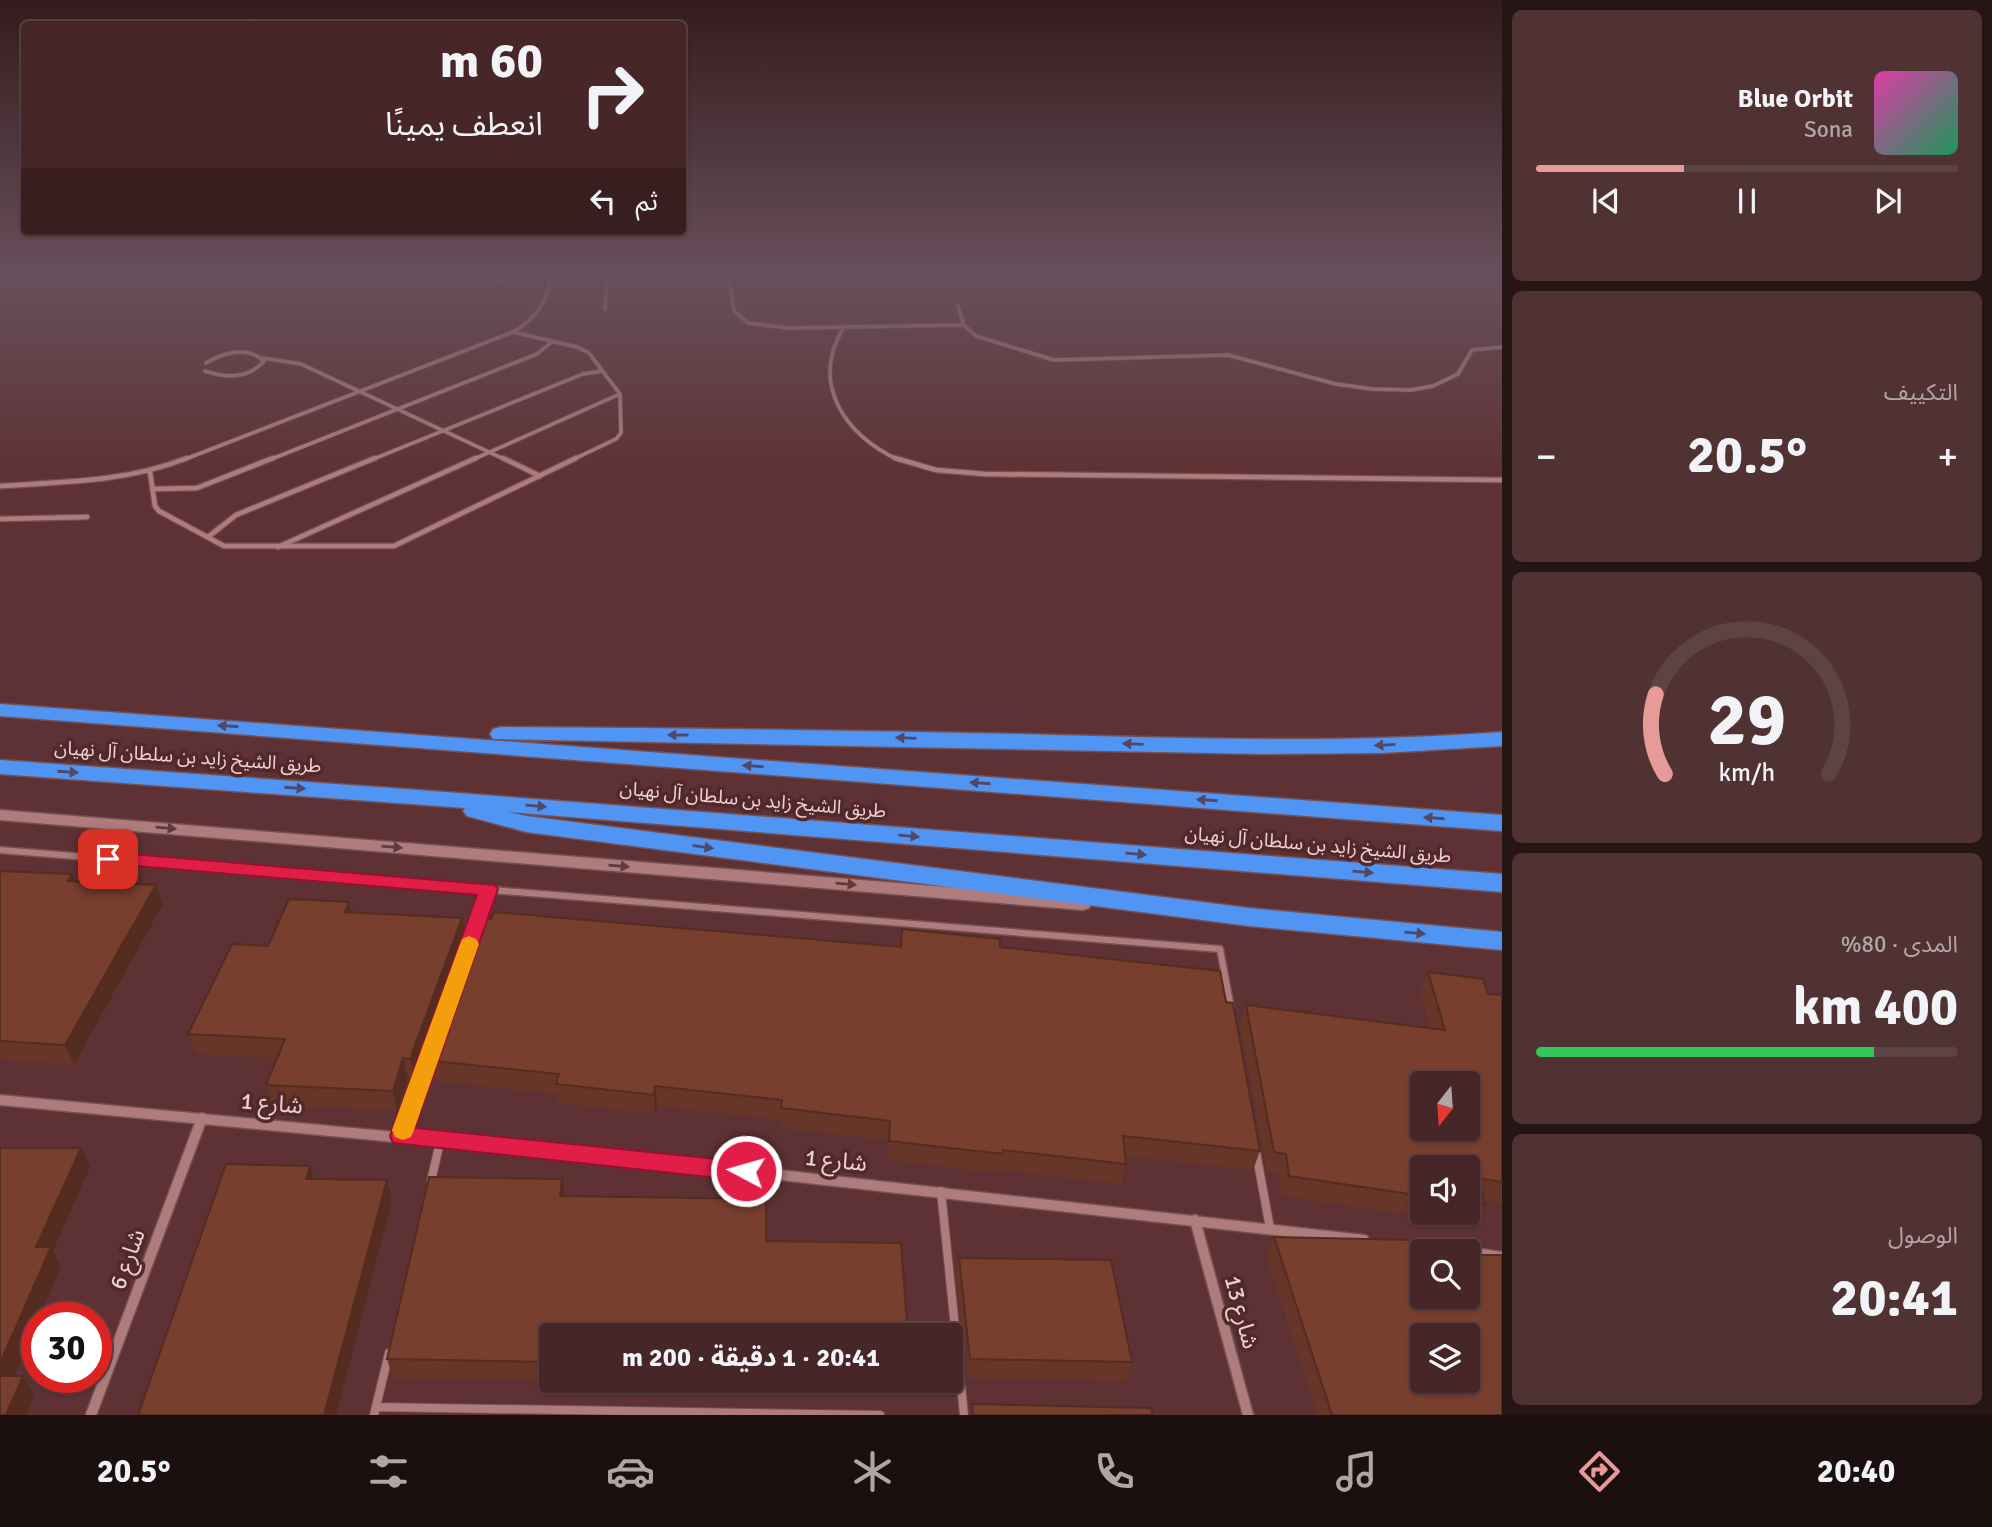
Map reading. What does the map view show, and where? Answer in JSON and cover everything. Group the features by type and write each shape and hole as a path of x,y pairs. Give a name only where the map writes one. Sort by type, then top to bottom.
{"highway":[{"name":"طريق الشيخ زايد بن سلطان آل نهيان","path":"0,710 1502,823"},
{"path":"320,733 818,736 1230,747 1352,747 1502,739"},
{"name":"طريق الشيخ زايد بن سلطان آل نهيان","path":"0,767 419,797 1502,883"},
{"path":"419,797 526,824 1249,917 1502,941"}],"main road":[{"path":"0,815 1249,917"}],"street":[{"name":"شارع 1","path":"0,1100 401,1136 1377,1241"},
{"name":"شارع 6","path":"91,1415 202,1118"},
{"name":"شارع 13","path":"1195,1220 1248,1415"},
{"path":"1391,1243 1410,1245"},
{"path":"1480,1253 1502,1256"}],"lane":[{"path":"0,486 85,482 150,472 489,341"},
{"path":"150,472 155,506 159,511 224,546 394,546 616,439 621,433 620,394 589,353 553,341"},
{"path":"153,489 197,488 214,482 537,354 553,341"},
{"path":"836,341 829,363 830,383 838,405 853,427 889,456 924,468 985,474 1502,480"},
{"path":"995,341 1054,360 1228,355 1336,384 1411,390 1433,386 1458,374 1472,350 1502,346"},
{"path":"206,363 219,356 239,352 301,364 540,475"},
{"path":"205,371 225,376 246,373 261,366 263,358"},
{"path":"208,537 236,514 583,374 602,371"},
{"path":"275,548 620,394"},
{"path":"0,519 87,517"},
{"path":"0,850 1220,949 1232,1015"},
{"path":"475,928 489,889"},
{"path":"401,1136 433,1045"},
{"path":"428,1193 440,1140"},
{"path":"1255,1149 1269,1228"},
{"path":"941,1192 964,1415"},
{"path":"392,1340 375,1411 880,1415"}],"building":[{"path":"0,871 72,874 68,881 156,885 65,1045 0,1041"},
{"path":"289,899 349,902 345,912 462,918 410,1059 403,1058 393,1091 266,1085 285,1039 188,1034 232,944 268,946"},
{"path":"494,912 901,947 902,929 1000,939 1000,947 1220,971 1226,1002 1233,1003 1260,1151 1123,1136 1126,1164 1003,1150 1003,1154 889,1141 890,1121 781,1108 782,1100 655,1086 654,1095 556,1084 559,1074 424,1060 474,918 491,919"},
{"path":"1428,972 1483,979 1488,994 1502,995 1502,1182 1480,1178 1480,1155 1410,1155 1410,1194 1289,1176 1286,1154 1274,1152 1246,1005 1445,1030"},
{"path":"0,1148 81,1148 36,1247 51,1247 27,1302 21,1302 21,1315 0,1363"},
{"path":"226,1164 310,1166 306,1179 387,1180 324,1415 138,1415"},
{"path":"429,1177 562,1179 560,1196 766,1199 766,1241 901,1243 907,1323 539,1323 539,1362 387,1359"},
{"path":"1480,1186 1485,1205 1480,1204"},
{"path":"1274,1237 1410,1240 1410,1309 1480,1309 1480,1255 1502,1255 1502,1415 1332,1415"},
{"path":"959,1258 1111,1260 1132,1362 970,1359"},
{"path":"0,1376 21,1376 6,1415 0,1415"},
{"path":"972,1404 1151,1408 1153,1415 973,1415"}],"slow traffic":[{"path":"403,1130 469,944"}],"route":[{"path":"108,859 489,889 401,1136 746,1171"}]}
